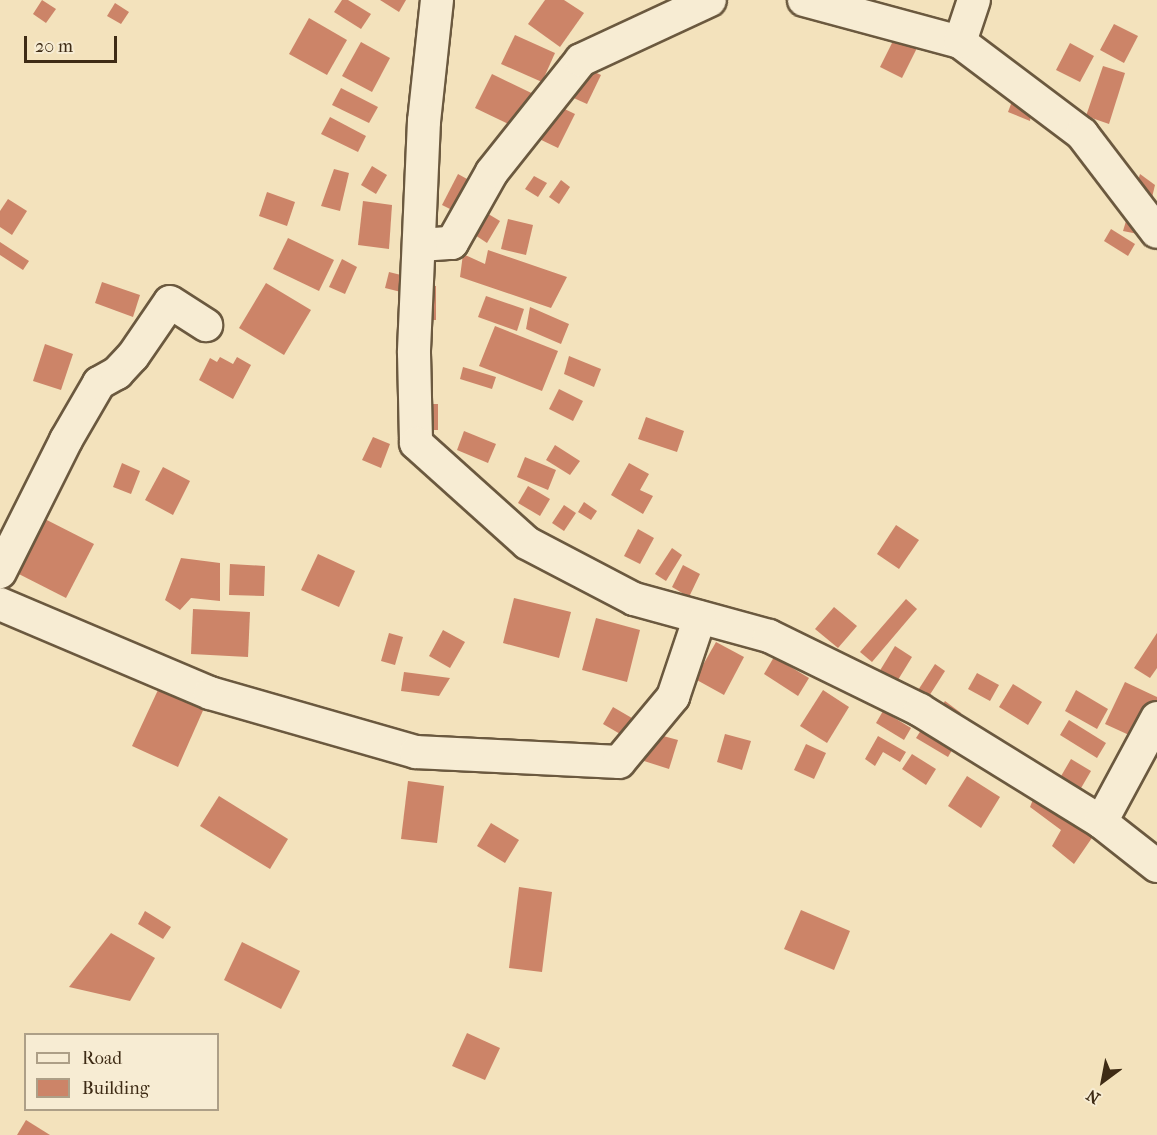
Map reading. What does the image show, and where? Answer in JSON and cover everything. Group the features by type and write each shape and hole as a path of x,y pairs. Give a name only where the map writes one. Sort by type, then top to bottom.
{"street":[{"path":"437,0 424,122 414,353 416,443 527,543 634,599 769,636 920,710 1101,822 1157,866"},
{"path":"420,245 452,243 492,172 581,60 710,0"},
{"path":"804,0 960,42 1082,134 1157,232"},
{"path":"960,42 975,0"},
{"path":"0,572 66,440 99,383 117,373 133,356 170,302 206,325"},
{"path":"0,604 210,693 416,752 619,762 673,697 700,617"},
{"path":"1101,822 1157,718"}],"building":[{"path":"42,0 56,9 46,23 33,14"},
{"path":"342,0 348,0 371,14 361,29 334,12"},
{"path":"380,0 406,0 399,12"},
{"path":"545,0 564,0 584,13 560,47 528,24"},
{"path":"115,3 129,12 121,24 107,16"},
{"path":"309,18 347,40 327,75 289,54"},
{"path":"1114,24 1138,36 1124,63 1100,50"},
{"path":"515,35 555,53 542,82 501,64"},
{"path":"896,35 918,46 902,78 880,67"},
{"path":"361,42 390,58 372,92 342,76"},
{"path":"1070,43 1094,56 1080,82 1056,70"},
{"path":"560,56 601,75 587,104 547,86"},
{"path":"1103,66 1125,73 1109,124 1086,116"},
{"path":"492,74 575,114 558,148 475,108"},
{"path":"341,88 378,107 369,123 332,105"},
{"path":"1014,96 1032,103 1030,121 1008,112"},
{"path":"330,117 366,136 358,152 321,134"},
{"path":"372,166 387,175 376,194 361,185"},
{"path":"334,169 349,173 340,211 321,206"},
{"path":"458,174 478,185 462,215 442,205"},
{"path":"1140,174 1155,185 1143,235 1123,231"},
{"path":"534,176 547,183 538,197 525,189"},
{"path":"561,180 570,187 559,204 549,197"},
{"path":"267,192 295,202 287,226 259,216"},
{"path":"8,199 27,211 12,235 0,227 0,211"},
{"path":"363,201 392,205 389,249 358,245"},
{"path":"485,212 500,221 487,243 472,233"},
{"path":"508,219 533,225 526,255 501,249"},
{"path":"1111,229 1135,244 1128,256 1104,241"},
{"path":"288,238 334,260 319,291 273,269"},
{"path":"0,242 29,261 23,270 0,255"},
{"path":"488,250 567,277 551,308 460,277 463,254 485,264"},
{"path":"342,259 357,267 345,294 329,287"},
{"path":"389,272 409,277 405,293 385,288"},
{"path":"102,282 140,295 133,317 95,303"},
{"path":"266,283 311,310 284,355 239,328"},
{"path":"421,285 436,286 436,320 420,320"},
{"path":"486,296 524,309 517,331 478,317"},
{"path":"530,307 569,324 561,344 526,329"},
{"path":"495,326 558,351 542,391 479,366"},
{"path":"45,344 73,354 61,390 33,381"},
{"path":"569,356 601,369 594,387 564,374"},
{"path":"220,357 233,364 237,357 251,365 233,399 199,380 210,358 217,362"},
{"path":"463,367 496,377 492,389 460,379"},
{"path":"559,389 583,401 573,421 549,409"},
{"path":"423,404 438,404 438,430 423,430"},
{"path":"646,417 684,431 677,452 638,439"},
{"path":"464,431 496,444 488,463 457,450"},
{"path":"373,437 390,444 381,468 362,460"},
{"path":"555,445 580,461 570,475 546,460"},
{"path":"525,457 556,470 548,490 517,477"},
{"path":"122,463 140,471 131,494 113,487"},
{"path":"629,463 649,474 640,490 653,496 643,514 611,495"},
{"path":"163,467 190,481 173,515 145,500"},
{"path":"528,486 550,499 540,516 518,503"},
{"path":"584,502 597,511 591,520 578,512"},
{"path":"564,505 576,513 564,531 552,523"},
{"path":"37,515 94,544 66,598 9,569"},
{"path":"896,525 919,540 899,569 877,554"},
{"path":"638,529 654,538 640,564 624,556"},
{"path":"672,548 682,555 666,581 655,574"},
{"path":"318,554 355,571 339,607 301,590"},
{"path":"181,558 220,563 220,601 191,598 180,610 165,600"},
{"path":"230,564 265,566 264,596 229,595"},
{"path":"683,565 700,574 689,597 672,587"},
{"path":"514,598 571,612 559,658 503,643"},
{"path":"906,599 917,609 872,662 860,652"},
{"path":"834,607 857,626 838,648 815,629"},
{"path":"193,609 250,612 248,657 191,654"},
{"path":"596,618 640,630 627,682 582,670"},
{"path":"443,630 465,642 450,668 429,656"},
{"path":"389,633 403,637 395,665 381,661"},
{"path":"1157,633 1157,668 1150,678 1134,668"},
{"path":"716,642 744,657 724,695 695,679"},
{"path":"895,646 912,657 893,688 876,677"},
{"path":"774,657 809,678 798,696 764,674"},
{"path":"935,664 945,671 924,704 913,698"},
{"path":"404,672 450,678 439,696 401,691"},
{"path":"977,673 999,685 990,701 968,689"},
{"path":"164,677 209,697 178,767 132,746"},
{"path":"1125,682 1157,697 1157,705 1140,740 1105,724"},
{"path":"1013,684 1042,702 1028,725 999,707"},
{"path":"823,690 849,707 827,743 800,726"},
{"path":"1076,690 1108,709 1097,729 1065,711"},
{"path":"945,701 961,713 952,725 936,714"},
{"path":"613,707 637,721 627,738 603,724"},
{"path":"883,711 911,728 904,740 876,723"},
{"path":"1069,720 1106,743 1097,758 1060,735"},
{"path":"925,724 956,743 948,757 916,738"},
{"path":"652,733 678,740 669,769 644,761"},
{"path":"725,734 751,741 742,770 717,762"},
{"path":"878,736 906,752 900,762 883,752 875,766 865,759"},
{"path":"806,744 826,753 814,779 794,770"},
{"path":"912,754 936,769 926,785 902,769"},
{"path":"1071,759 1091,771 1077,795 1057,783"},
{"path":"967,776 1000,797 981,828 948,806"},
{"path":"408,781 444,786 437,843 401,839"},
{"path":"1038,787 1096,832 1074,864 1052,846 1061,830 1030,807"},
{"path":"219,796 288,839 270,869 200,826"},
{"path":"491,823 519,840 505,863 477,846"},
{"path":"519,887 552,892 542,972 509,968"},
{"path":"801,910 850,931 834,970 784,949"},
{"path":"145,911 171,927 163,939 138,924"},
{"path":"111,933 155,958 130,1001 69,987"},
{"path":"242,942 300,971 281,1009 224,980"},
{"path":"467,1033 500,1048 485,1080 452,1066"},
{"path":"26,1120 50,1135 17,1135"}]}
